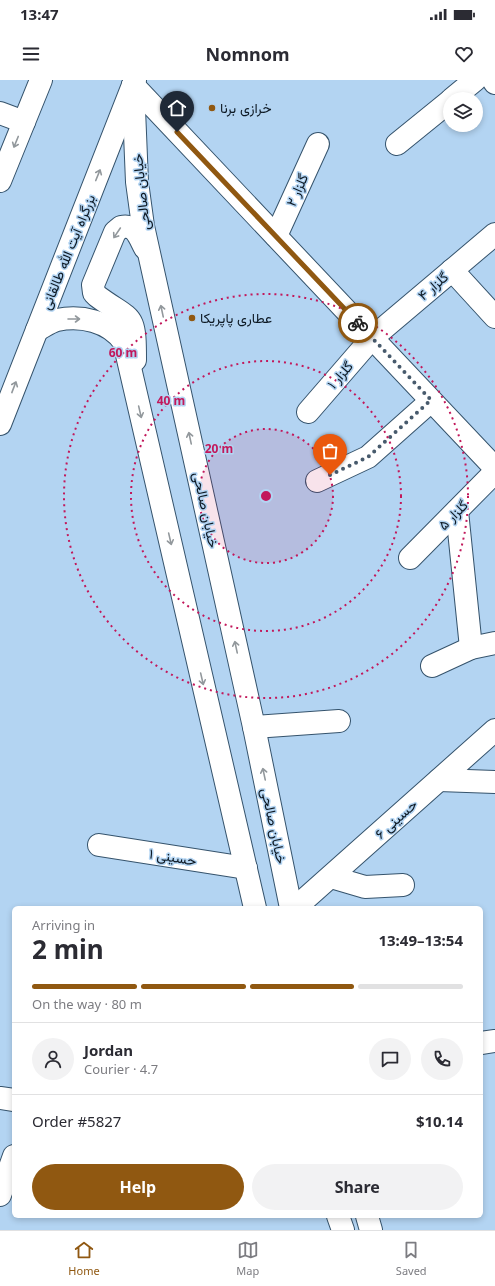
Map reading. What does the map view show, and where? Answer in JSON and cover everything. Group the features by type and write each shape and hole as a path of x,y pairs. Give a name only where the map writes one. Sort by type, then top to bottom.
{"main road":[{"path":"0,181 40,80"},
{"path":"461,92 475,80"},
{"path":"134,83 495,468"},
{"name":"خیابان صالحی","path":"134,83 137,182 143,226 254,727 291,906"},
{"name":"بزرگراه آیت الله طالقانی","path":"0,424 134,83"},
{"path":"398,144 443,107"},
{"path":"0,114 24,122"},
{"name":"گلزار ۲","path":"276,236 318,144"},
{"path":"135,391 135,336 131,320 120,310 97,296 93,289 93,285 116,232 121,227 129,226 136,230 150,256"},
{"name":"گلزار ۴","path":"372,338 495,234"},
{"path":"452,270 495,317"},
{"path":"37,330 55,321 79,319 100,323 112,329 124,342 255,906"},
{"name":"گلزار ۱","path":"308,412 372,338"},
{"path":"317,481 368,457 431,400"},
{"name":"گلزار ۵","path":"410,558 495,472"},
{"path":"457,511 471,648"},
{"path":"432,666 471,648 495,643"},
{"path":"254,727 339,721"},
{"name":"حسینی ۶","path":"297,906 495,730"},
{"path":"439,780 495,782"},
{"name":"حسینی ۱","path":"99,845 246,868"},
{"path":"331,877 366,887 403,885"},
{"path":"483,1042 495,1041"},
{"path":"0,1098 12,1100"},
{"path":"0,1195 12,1162"},
{"path":"339,1218 343,1230"},
{"path":"368,1218 371,1230"}],"way so far":[{"path":"330,475 368,457 431,400 358,323"}],"place":[{"name":"خرازی برنا","path":"212,108"},
{"name":"عطاری پاپریکا","path":"192,318"}],"route":[{"path":"177,132 358,323"}]}
